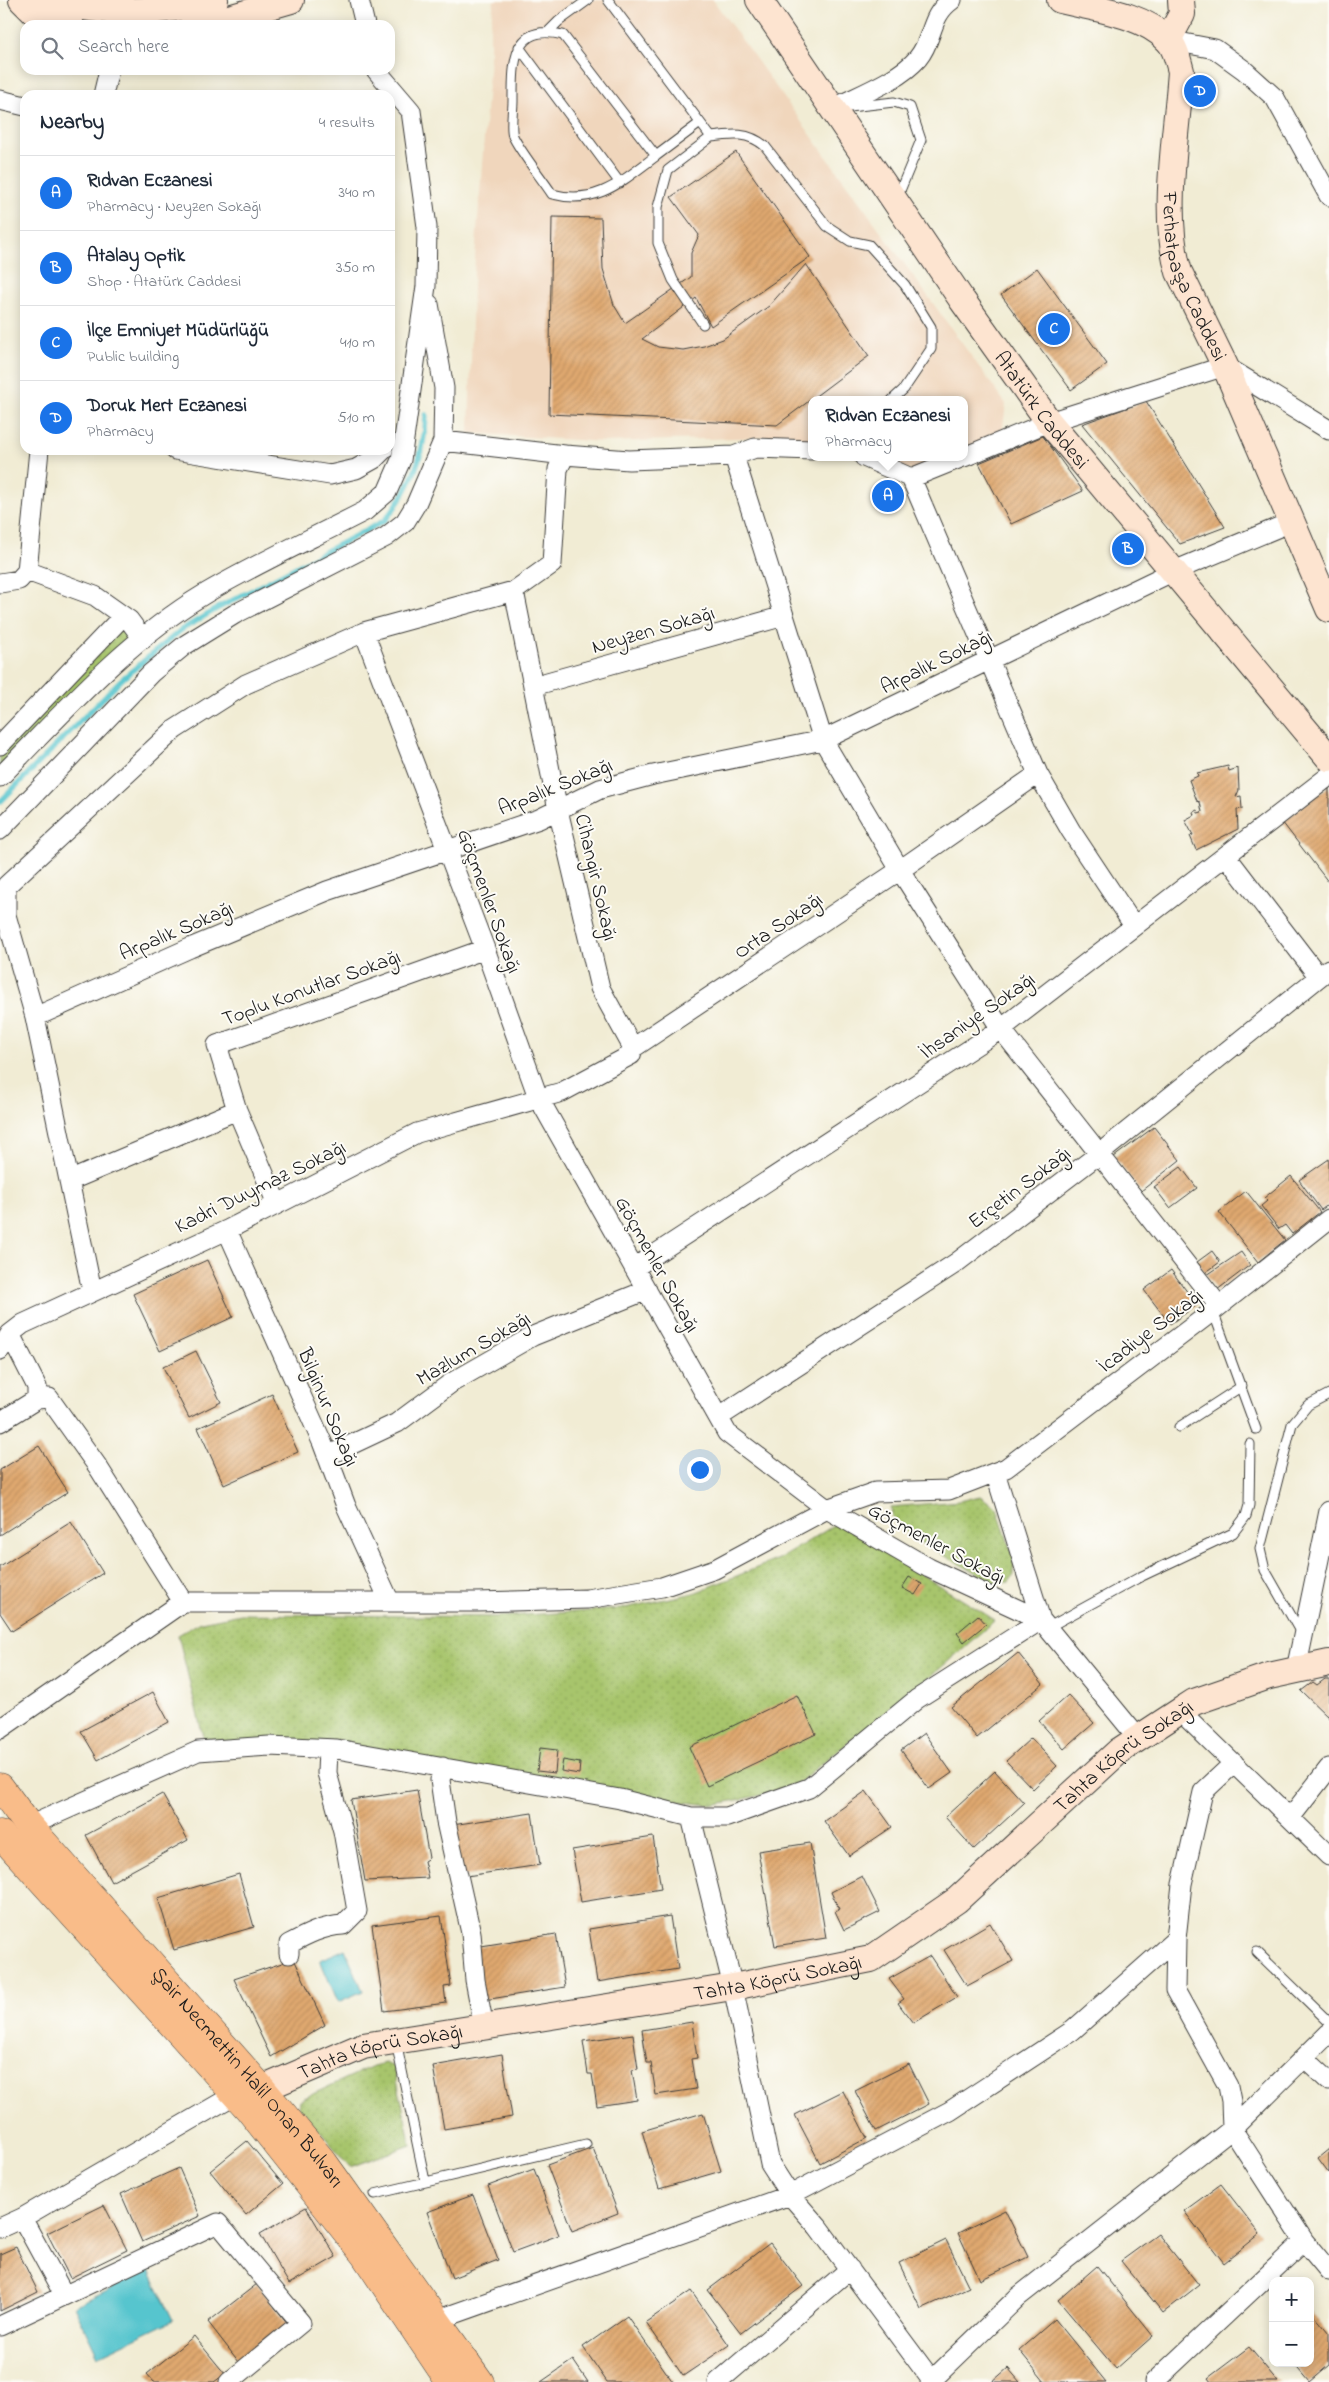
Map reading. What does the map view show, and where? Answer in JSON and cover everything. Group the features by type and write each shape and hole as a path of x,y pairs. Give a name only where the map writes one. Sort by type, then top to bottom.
{"main road":[{"path":"22,0 34,12 67,20"},
{"path":"48,0 88,9 132,13 168,10 215,0"},
{"path":"219,20 291,0"},
{"path":"744,0 783,38"},
{"path":"759,0 783,38"},
{"name":"Ferhatpaşa Caddesi","path":"1060,0 1126,16 1150,27 1168,40 1177,55 1181,72 1171,219 1174,256 1179,272 1226,366 1329,608"},
{"path":"1168,40 1182,14 1181,0"},
{"name":"Atatürk Caddesi","path":"783,38 962,300 1050,422 1329,758"},
{"name":"Tahta Köprü Sokağı","path":"262,2089 364,2046 733,1987 871,1959 957,1900 1119,1751 1138,1738 1194,1702 1269,1676 1329,1663"},
{"name":"Şair Necmettin Halil Onan Bulvarı","path":"0,1788 10,1839 236,2094 331,2210 450,2382"},
{"name":"Şair Necmettin Halil Onan Bulvarı","path":"10,1839 262,2089 324,2163 480,2382"}],"street":[{"path":"359,0 364,20"},
{"path":"832,109 895,76 914,62 924,48 940,11 952,0"},
{"path":"1168,40 1215,49 1244,70 1275,98 1329,196"},
{"path":"104,90 108,75"},
{"path":"380,75 393,90"},
{"path":"0,776 107,671 143,639 203,595 365,511 387,492 401,460 426,286 427,227 411,111 395,92"},
{"path":"0,100 20,105"},
{"path":"0,830 151,672 185,645 235,614 386,537 405,522 423,489 443,441 444,388 426,286"},
{"path":"968,455 1050,422 1226,366 1329,430"},
{"path":"395,438 406,426"},
{"path":"443,441 565,455 629,460 734,456 754,448 808,450"},
{"path":"0,583 19,580 27,571 39,455"},
{"path":"207,455 330,475 356,469 378,455"},
{"path":"92,1291 35,1016 6,915 3,881 174,730 246,684 364,632 514,591 552,564 558,469 565,455"},
{"path":"734,456 823,740 900,870 1001,1029 1216,1308"},
{"path":"873,461 911,478 1038,774 1071,832 1134,926"},
{"path":"911,478 954,461"},
{"name":"Arpalık Sokağı","path":"35,1016 190,948 327,891 539,819 600,789 628,781 823,740 1174,572 1291,522"},
{"path":"27,571 95,596 129,620 143,639"},
{"name":"Cihangir Sokağı","path":"514,591 558,810 600,988 634,1048"},
{"path":"0,745 123,616"},
{"name":"Neyzen Sokağı","path":"533,686 784,616"},
{"name":"Göçmenler Sokağı","path":"364,632 485,949 538,1097 727,1433 827,1509 929,1568 1044,1624 1138,1738"},
{"name":"Orta Sokağı","path":"538,1097 562,1092 631,1055 634,1048 900,870 1038,774"},
{"name":"İhsaniye Sokağı","path":"634,1268 1001,1029 1227,857 1329,776"},
{"path":"1227,857 1324,973"},
{"name":"Toplu Konutlar Sokağı","path":"278,1204 238,1110 216,1044 485,949"},
{"name":"Erçetin Sokağı","path":"719,1417 956,1263 1099,1154 1324,973"},
{"name":"Kadri Duymaz Sokağı","path":"0,1350 10,1334 23,1324 227,1230 417,1133 538,1097"},
{"path":"69,1181 238,1110"},
{"name":"İcadiye Sokağı","path":"183,1602 390,1602 587,1599 662,1587 715,1569 827,1509 875,1492 950,1490 1006,1468 1329,1219"},
{"name":"Bilginur Sokağı","path":"227,1230 327,1456 346,1506 390,1602"},
{"name":"Mazlum Sokağı","path":"327,1456 397,1423 451,1383 533,1336 647,1290"},
{"path":"10,1334 37,1387 37,1399"},
{"path":"0,1422 37,1399 49,1398 98,1467 183,1602 0,1730"},
{"path":"10,1839 198,1752 269,1746 328,1748 443,1767 620,1799 691,1817 727,1817 809,1788 917,1700 1044,1624 995,1472"},
{"path":"1296,1670 1329,1511"},
{"path":"1180,1711 1329,1856"},
{"path":"290,1954 288,1944 315,1931 331,1926 343,1925 357,1910 343,1831 327,1773 328,1748"},
{"path":"1234,1763 1203,1792 1182,1884 1176,1939 1176,1990 1228,2086 1231,2101 1232,2129 1304,2241 1329,2271"},
{"path":"443,1767 440,1780 446,1822 471,1933 475,1980 484,2026"},
{"path":"1290,1818 1329,1768"},
{"path":"691,1817 733,1987 770,2164 790,2195 818,2227 932,2381 1018,2297 1232,2129 1329,2033"},
{"path":"437,2320 790,2195 950,2111 1072,2031 1176,1939"},
{"path":"1304,2058 1329,2081"},
{"path":"0,2228 22,2218 236,2094"},
{"path":"22,2218 64,2295"},
{"path":"0,2326 218,2223 301,2322 229,2382"},
{"path":"1154,2382 1304,2241"},
{"path":"718,2382 850,2269"}],"lane":[{"path":"549,32 559,21 588,0"},
{"path":"608,0 711,137"},
{"path":"656,156 563,35 549,32 532,34 519,48 513,64 513,135 552,194 567,198 591,197 620,183 656,156 700,123"},
{"path":"519,48 620,183"},
{"path":"832,109 894,102 910,107 921,140 896,201"},
{"path":"704,324 673,280 658,243 658,207 668,170 711,137 739,134 755,138 765,146 827,226 850,241 869,245 905,285 931,327 931,349 904,389 896,396"},
{"path":"1216,1308 1256,1429"},
{"path":"1179,1427 1242,1386"},
{"path":"1303,1637 1265,1570 1260,1550 1292,1424 1308,1405 1329,1394"},
{"path":"1044,1624 1232,1533 1246,1516 1249,1505 1250,1444"},
{"path":"1257,1952 1329,2022"},
{"path":"396,2041 426,2181"},
{"path":"375,2194 586,2144"}],"shaded area":[{"path":"494,0 713,0 1006,404 1001,441 968,453 968,396 808,396 808,446 772,437 606,442 469,433 473,286 490,58 490,30"},
{"path":"872,461 943,461 914,471"}],"green space":[{"path":"120,626 133,641 0,773 0,751"},
{"path":"980,1496 997,1508 1014,1560 1014,1575 1009,1582 994,1583 913,1538 892,1517 891,1507 959,1501"},
{"path":"838,1523 995,1620 935,1673 789,1790 711,1805 674,1801 487,1770 205,1745 178,1635 201,1622 241,1614 494,1617 620,1609 694,1593 779,1559"},
{"path":"385,2063 394,2067 411,2145 350,2167 299,2107 300,2100 373,2066"}],"water":[{"path":"345,1949 363,1991 338,2002 320,1960"},
{"path":"149,2270 173,2320 98,2356 74,2306"}],"building":[{"path":"736,152 810,257 711,326 696,298 642,339 658,347 683,350 704,346 723,339 769,306 806,264 869,356 816,396 808,396 808,402 777,425 549,414 552,217 601,218 603,269 614,305 625,323 691,277 691,253 699,235 671,197"},
{"path":"1037,268 1107,364 1071,390 1001,295"},
{"path":"1146,401 1225,527 1180,544 1082,424"},
{"path":"1043,436 1083,491 1011,524 979,463"},
{"path":"1228,766 1229,771 1238,768 1239,790 1236,797 1241,796 1242,809 1237,810 1238,829 1196,850 1190,836 1193,835 1185,820 1194,815 1193,812 1197,810 1198,813 1202,812 1200,802 1197,801 1189,780 1198,776 1197,773"},
{"path":"1329,786 1329,883 1282,822"},
{"path":"1154,1127 1180,1160 1141,1191 1114,1157"},
{"path":"1329,1159 1329,1204 1321,1210 1299,1180"},
{"path":"1181,1167 1197,1188 1170,1208 1154,1187"},
{"path":"1291,1176 1320,1212 1292,1234 1285,1225 1279,1229 1261,1206 1267,1201 1264,1198"},
{"path":"1246,1191 1285,1240 1258,1262 1219,1212"},
{"path":"1212,1251 1220,1262 1205,1273 1197,1262"},
{"path":"1241,1252 1250,1265 1217,1290 1207,1275"},
{"path":"207,1260 233,1317 160,1351 133,1294"},
{"path":"1171,1270 1197,1305 1170,1324 1144,1290"},
{"path":"196,1351 221,1402 189,1418 163,1367"},
{"path":"272,1394 298,1452 224,1485 198,1428"},
{"path":"39,1446 68,1492 0,1535 0,1470"},
{"path":"71,1522 103,1573 12,1631 0,1613 0,1567"},
{"path":"909,1577 922,1584 915,1595 902,1588"},
{"path":"978,1615 986,1624 964,1642 957,1633"},
{"path":"1018,1653 1043,1684 977,1738 951,1707"},
{"path":"1325,1679 1329,1679 1329,1718 1301,1691 1313,1682 1317,1685"},
{"path":"153,1692 169,1722 98,1760 81,1731"},
{"path":"797,1695 816,1734 707,1786 689,1747"},
{"path":"1068,1695 1094,1723 1064,1749 1039,1721"},
{"path":"924,1733 952,1773 929,1789 901,1750"},
{"path":"1031,1738 1057,1766 1033,1789 1006,1761"},
{"path":"540,1748 557,1750 555,1773 537,1771"},
{"path":"563,1760 580,1763 579,1774 561,1771"},
{"path":"995,1771 1024,1803 974,1849 945,1817"},
{"path":"417,1790 429,1858 424,1861 428,1878 365,1881 351,1800"},
{"path":"866,1791 892,1827 849,1856 824,1821"},
{"path":"162,1794 188,1840 111,1882 86,1835"},
{"path":"532,1813 540,1865 460,1877 452,1825"},
{"path":"653,1837 661,1889 581,1902 572,1850"},
{"path":"810,1843 826,1938 775,1946 758,1851"},
{"path":"239,1874 254,1927 174,1950 158,1898"},
{"path":"862,1876 880,1912 844,1930 835,1911 839,1909 831,1892"},
{"path":"441,1916 451,1986 444,1987 446,2003 384,2011 372,1925"},
{"path":"670,1916 678,1969 597,1982 589,1929"},
{"path":"990,1923 1013,1961 967,1986 944,1950"},
{"path":"556,1934 565,1987 484,2000 475,1947"},
{"path":"930,1956 957,1997 913,2023 898,2003 904,1999 889,1979"},
{"path":"294,1959 325,2025 271,2057 234,1979"},
{"path":"692,2022 697,2058 691,2059 696,2089 656,2095 651,2063 647,2063 642,2030"},
{"path":"633,2034 638,2069 632,2070 637,2100 597,2106 592,2074 588,2074 583,2041"},
{"path":"502,2054 512,2117 444,2129 433,2066"},
{"path":"909,2064 929,2104 876,2131 855,2091"},
{"path":"843,2091 867,2138 820,2163 795,2115"},
{"path":"703,2113 721,2171 659,2189 642,2131"},
{"path":"247,2141 283,2184 246,2215 210,2171"},
{"path":"593,2148 618,2213 572,2231 547,2165"},
{"path":"1329,2149 1329,2173 1318,2158"},
{"path":"179,2168 200,2216 142,2242 121,2194"},
{"path":"534,2169 559,2235 513,2252 488,2186"},
{"path":"1221,2184 1260,2234 1224,2263 1184,2211"},
{"path":"473,2195 498,2260 452,2278 427,2212"},
{"path":"104,2205 127,2250 70,2278 47,2233"},
{"path":"306,2207 336,2257 289,2284 260,2234"},
{"path":"1005,2210 1028,2257 980,2280 958,2233"},
{"path":"1158,2234 1199,2285 1163,2313 1121,2261"},
{"path":"946,2240 969,2287 921,2309 899,2263"},
{"path":"770,2243 803,2286 741,2333 708,2290"},
{"path":"16,2247 38,2292 0,2311 0,2254"},
{"path":"1097,2266 1153,2336 1116,2369 1058,2300"},
{"path":"257,2284 288,2324 239,2362 208,2322"},
{"path":"691,2291 729,2345 683,2376 646,2322"},
{"path":"1314,2315 1329,2333 1329,2365 1309,2382 1296,2367 1314,2367"},
{"path":"627,2316 673,2382 607,2382 583,2347"},
{"path":"1055,2319 1106,2382 1045,2382 1019,2350"},
{"path":"194,2336 225,2374 214,2382 154,2382 147,2374"},
{"path":"1249,2347 1278,2382 1211,2382 1208,2378"},
{"path":"573,2360 588,2382 541,2382"},
{"path":"1008,2368 1020,2382 992,2382"}],"waterway":[{"path":"0,802 121,680 181,630 218,608 384,521 401,497 414,472 423,444 426,415"}],"place":[{"name":"Doruk Mert Eczanesi","path":"1200,91"},
{"name":"İlçe Emniyet Müdürlüğü","path":"1054,329"},
{"name":"Rıdvan Eczanesi","path":"888,496"},
{"name":"Atalay Optik","path":"1128,549"}]}
